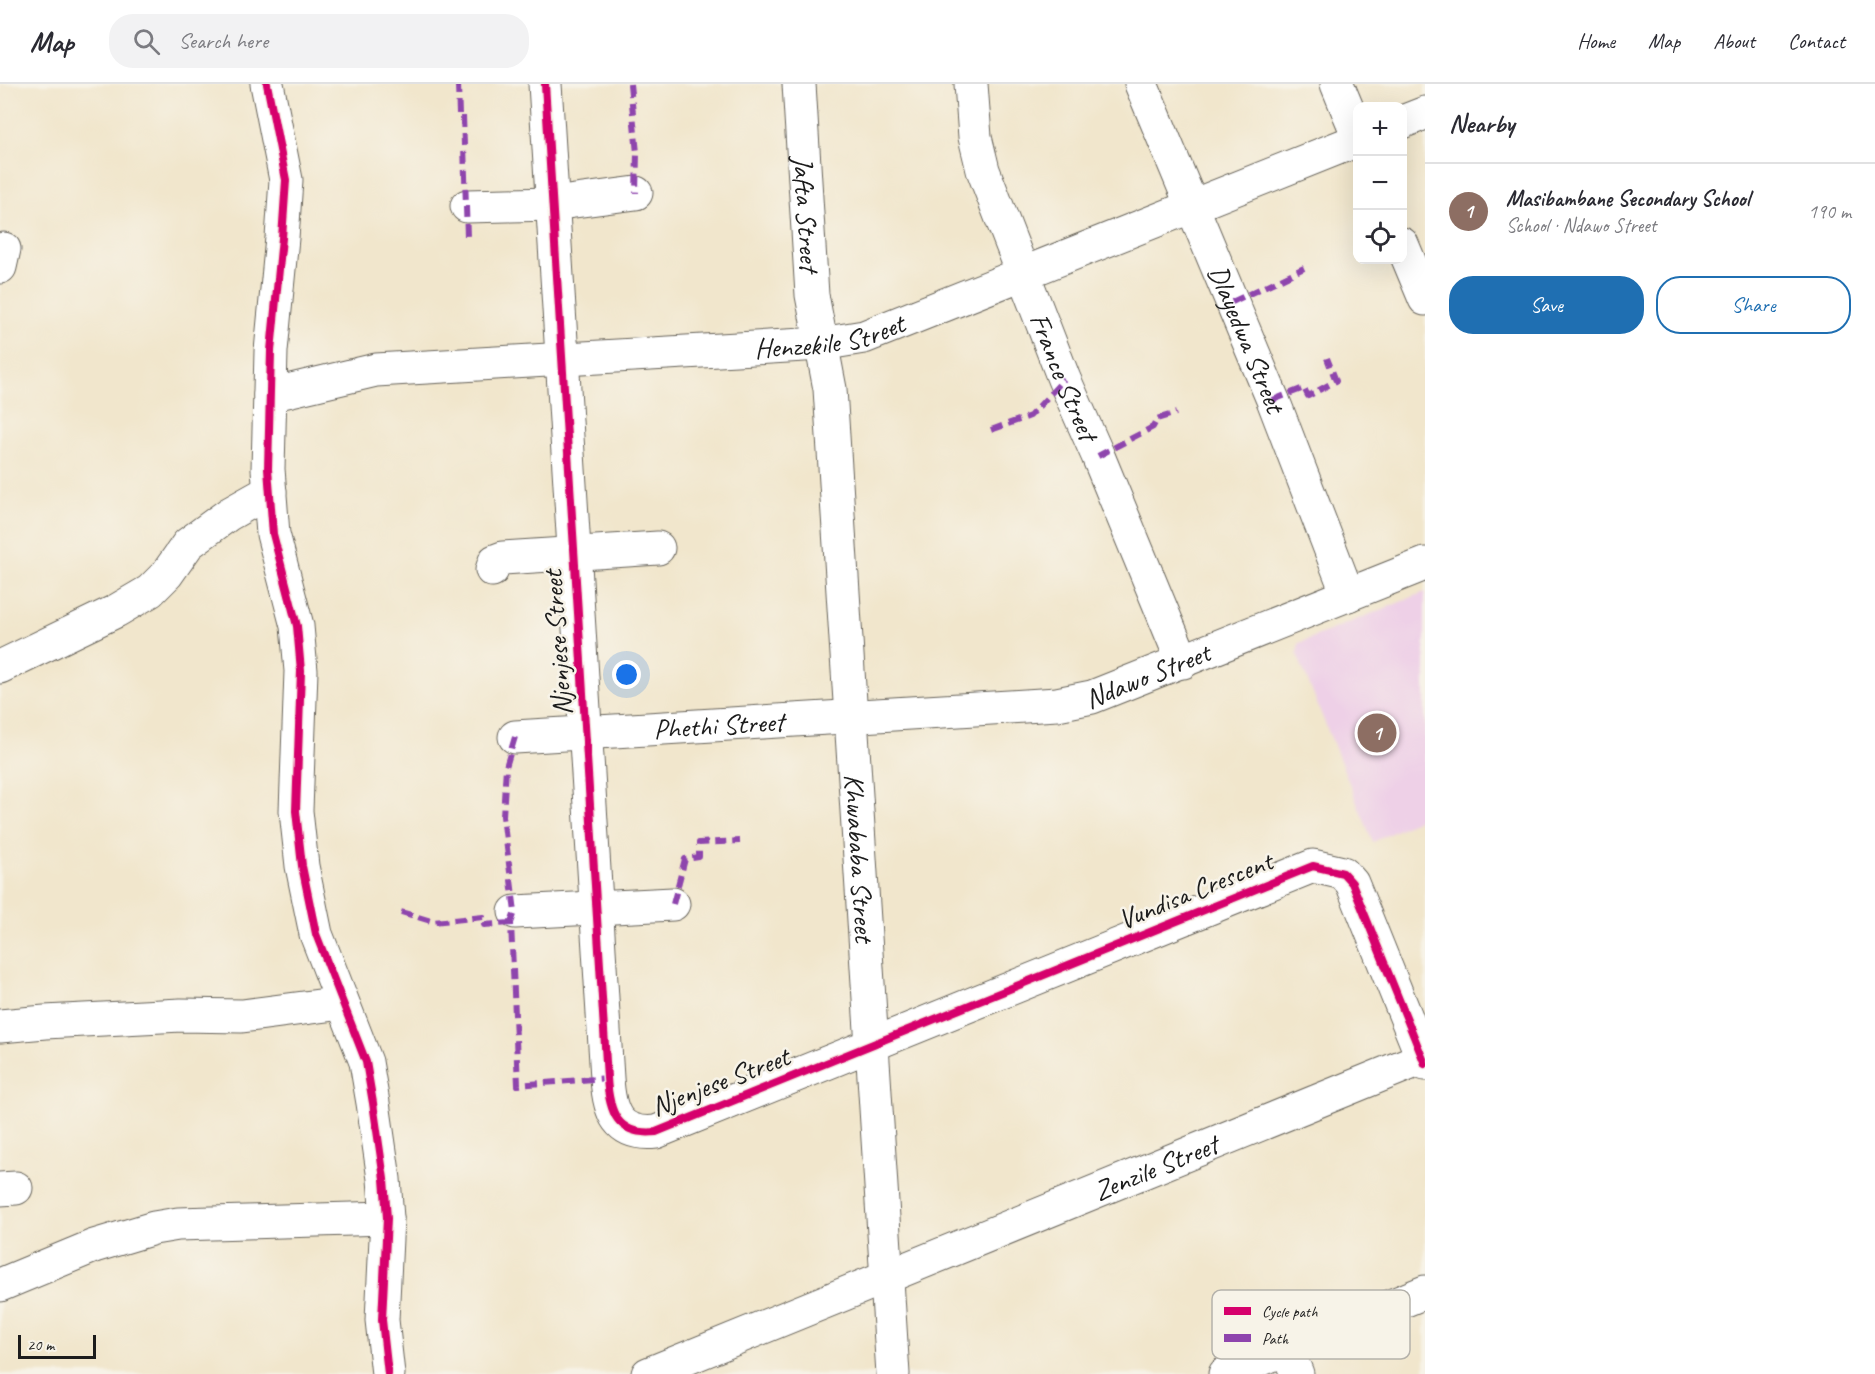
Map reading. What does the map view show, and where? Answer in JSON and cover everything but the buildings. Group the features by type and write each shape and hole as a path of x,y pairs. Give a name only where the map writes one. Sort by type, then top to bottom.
{"street":[{"path":"267,84 286,180 271,351 268,469 273,534 297,626 301,671 296,811 302,866 316,934 366,1062 384,1179 387,1218 382,1320 388,1374"},
{"name":"Njenjese Street","path":"545,84 610,1109 624,1126 634,1131 656,1132 872,1045"},
{"name":"Jafta Street","path":"799,84 812,295 821,344"},
{"name":"France Street","path":"971,84 977,150 1022,274 1183,662"},
{"name":"Dlayedwa Street","path":"1141,84 1274,400 1348,595"},
{"path":"1337,84 1353,123"},
{"path":"1407,120 1425,113"},
{"name":"Henzekile Street","path":"270,395 376,370 821,344 864,337 1353,142"},
{"path":"467,206 552,204 636,193"},
{"path":"1407,256 1425,299"},
{"name":"Khwababa Street","path":"821,344 830,389 893,1374"},
{"path":"0,667 116,611 150,591 167,574 188,544 229,514 270,491"},
{"name":"Njenjese Street","path":"492,570 495,561 503,558 658,548"},
{"name":"Ndawo Street","path":"851,717 1057,704 1092,698 1425,564"},
{"name":"Phethi Street","path":"585,733 851,717"},
{"name":"Njenjese Street","path":"515,737 585,733"},
{"name":"Vundisa Crescent","path":"872,1045 1313,866 1343,873 1352,883 1424,1061"},
{"path":"514,912 673,904"},
{"path":"0,1026 181,1015 242,1017 342,1003"},
{"name":"Zenzile Street","path":"648,1374 1424,1061"},
{"path":"0,1285 94,1246 154,1228 177,1224 387,1218"},
{"path":"1410,1300 1425,1292"},
{"path":"1225,1374 1292,1361"}],"shaded area":[{"path":"1425,592 1425,816 1373,842 1297,654 1299,643"}],"marked path":[{"path":"458,84 459,115 463,115 467,237"},
{"path":"630,84 637,153 636,193"},
{"path":"1232,302 1304,268"},
{"path":"1273,400 1304,388 1308,396 1336,381 1327,358"},
{"path":"991,430 1030,416 1064,379"},
{"path":"1098,456 1153,427 1157,419 1176,413"},
{"path":"515,737 506,767 503,816 515,912 511,923 518,1085 607,1078"},
{"path":"673,904 685,859 699,857 699,843 740,841"},
{"path":"401,912 434,922 483,917 484,925 511,923"}],"cycle path":[{"path":"267,84 286,180 271,351 268,469 273,534 297,626 301,671 296,811 302,866 316,934 366,1062 373,1103 387,1218 382,1320 388,1374"},
{"path":"545,84 607,1078 613,1111 624,1126 632,1130 656,1132 1313,866 1343,873 1352,883 1425,1064"}],"place":[{"name":"Masibambane Secondary School","path":"1377,733"}]}
